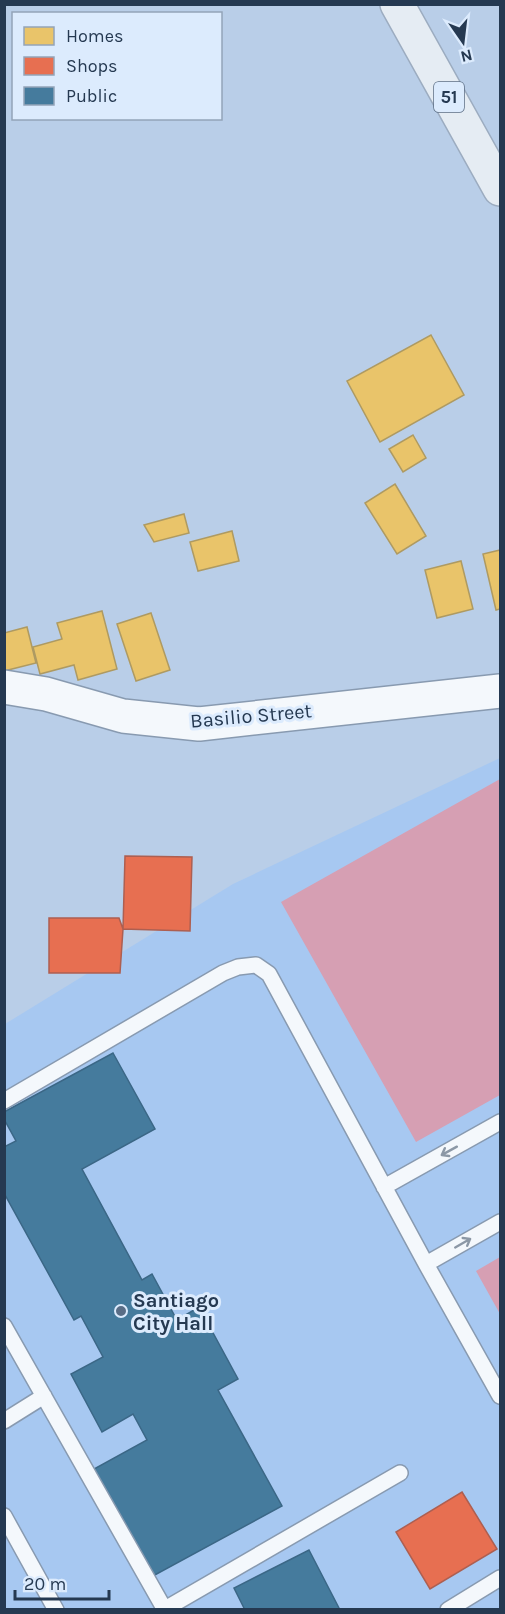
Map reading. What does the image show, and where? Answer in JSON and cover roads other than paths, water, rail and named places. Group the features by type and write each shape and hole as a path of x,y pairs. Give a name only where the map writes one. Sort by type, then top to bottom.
{"main road":[{"name":"51","path":"397,4 501,189"}],"street":[{"name":"Basilio Street","path":"4,687 46,693 123,716 199,724 501,691"}],"lane":[{"path":"4,1101 223,973 238,967 256,966 269,974 426,1264 501,1396"},
{"path":"384,1187 501,1122"},
{"path":"426,1264 501,1222"},
{"path":"4,1326 165,1609 400,1473"},
{"path":"4,1421 44,1396"},
{"path":"4,1516 56,1610"},
{"path":"448,1610 501,1578"}],"place":[{"name":"Santiago City Hall","path":"121,1311"}]}
